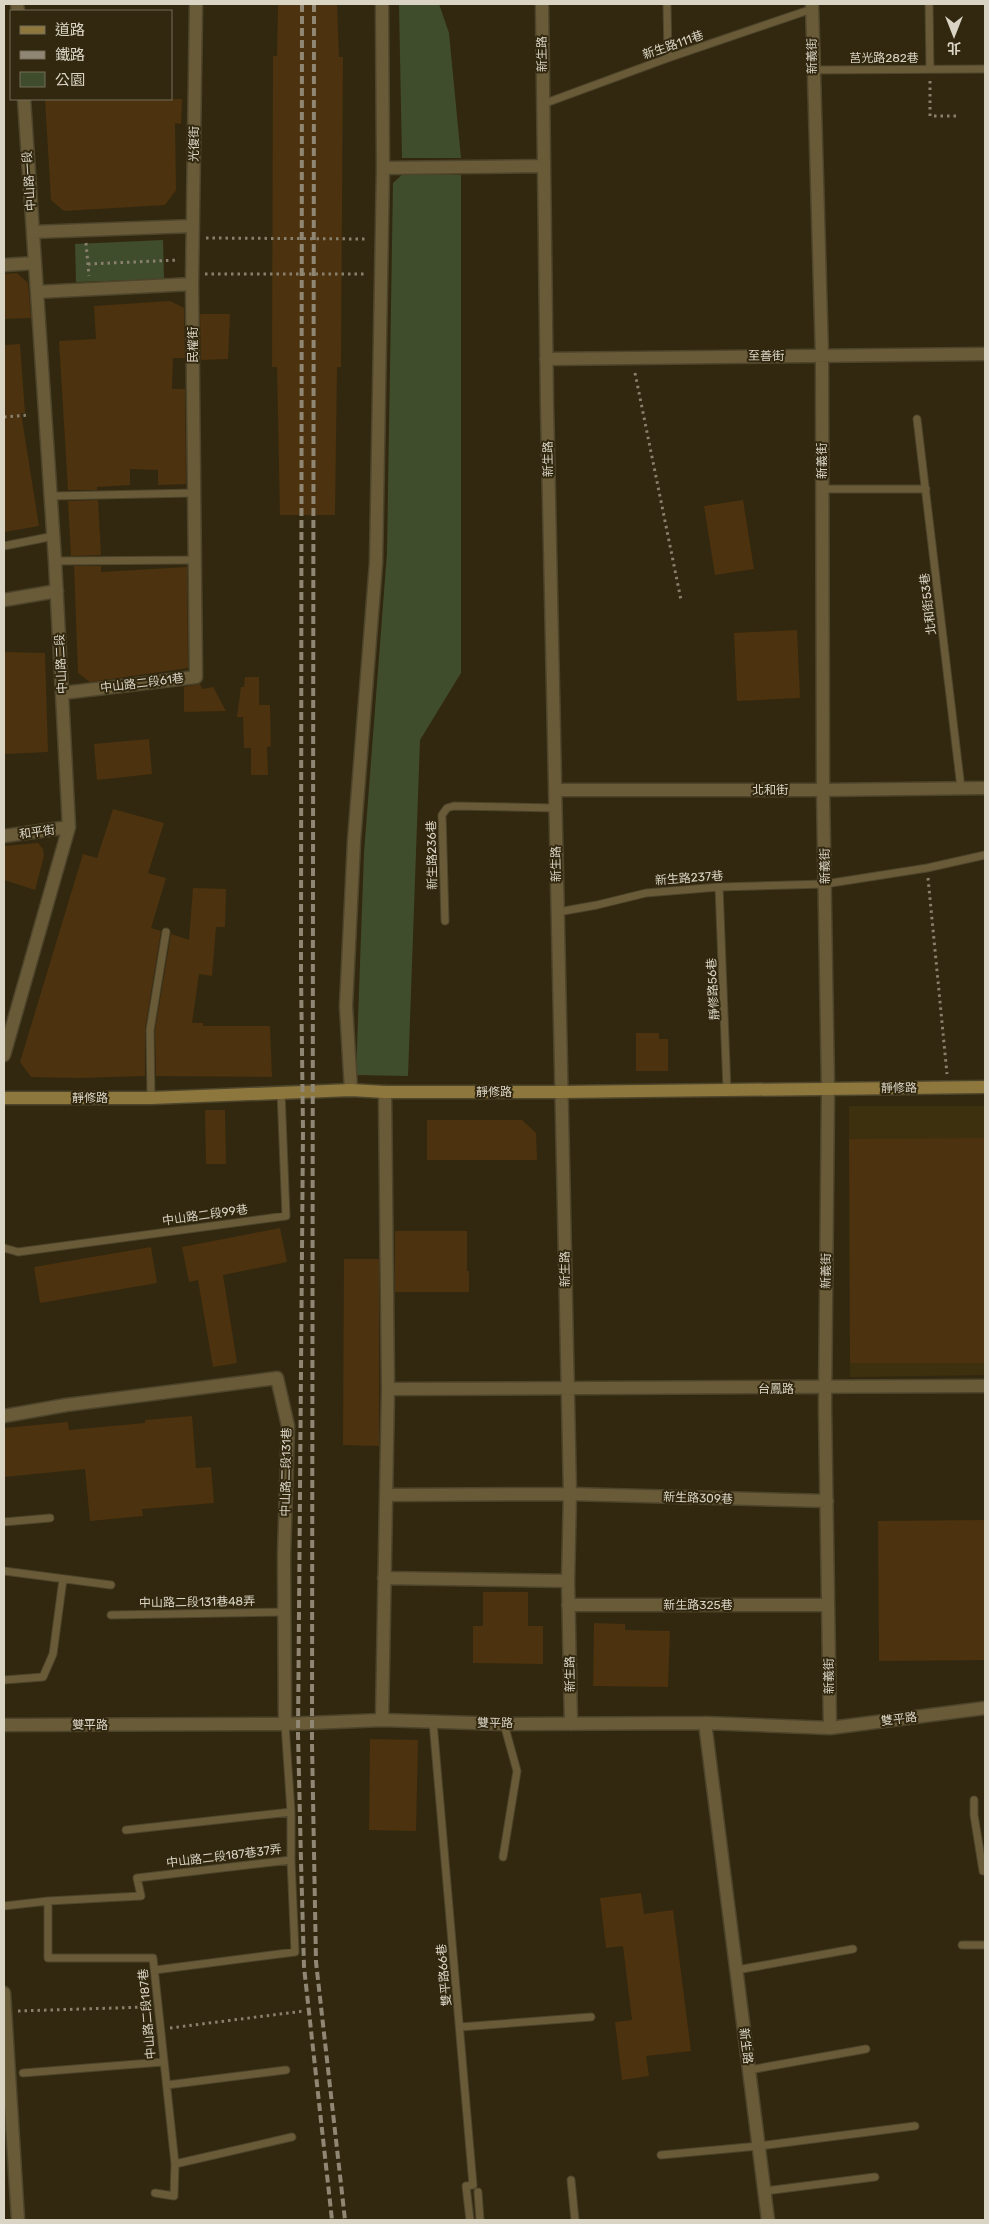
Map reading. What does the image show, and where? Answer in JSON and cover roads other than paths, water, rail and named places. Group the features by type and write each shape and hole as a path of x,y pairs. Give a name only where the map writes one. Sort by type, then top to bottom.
{"street":[{"name":"光復街","path":"192,279 196,4"},
{"path":"350,1090 346,1006 354,840 376,563 383,168 382,4"},
{"name":"新生路","path":"542,4 546,359 570,1494 568,1605 571,1724"},
{"name":"新義街","path":"812,6 812,70 822,356 823,790 828,1089 825,1388 830,1728"},
{"name":"中山路一段","path":"24,100 35,263"},
{"path":"383,168 544,166"},
{"path":"33,232 193,232"},
{"path":"4,265 35,263"},
{"name":"中山路二段","path":"4,1055 69,827 54,536 35,263"},
{"path":"37,292 192,279"},
{"name":"民權街","path":"192,279 195,560"},
{"name":"至善街","path":"546,359 985,354"},
{"name":"中山路二段61巷","path":"63,693 196,677 195,560"},
{"path":"4,600 57,591"},
{"name":"北和街","path":"556,790 985,788"},
{"name":"和平街","path":"4,836 69,827"},
{"name":"靜修路","path":"4,1098 151,1098 350,1090 385,1092 561,1092 985,1087"},
{"path":"382,1720 388,1390 385,1092"},
{"name":"中山路二段131巷","path":"4,1416 66,1405 277,1378 288,1426 284,1556 285,1724"},
{"name":"台鳳路","path":"388,1390 985,1386"},
{"name":"新生路309巷","path":"386,1495 570,1494 826,1501"},
{"path":"384,1578 568,1581"},
{"name":"新生路325巷","path":"568,1605 828,1605"},
{"name":"雙平路","path":"4,1725 285,1724 382,1720 504,1724 704,1724 830,1728 985,1708"},
{"name":"新生路","path":"704,1724 768,2220"},
{"path":"4,1993 18,2220"}],"lane":[{"path":"667,4 668,58"},
{"path":"929,4 930,69"},
{"name":"新生路111巷","path":"543,104 812,6"},
{"name":"莒光路282巷","path":"812,70 985,69"},
{"name":"北和街53巷","path":"917,419 962,788"},
{"path":"823,489 926,489"},
{"path":"51,496 194,493"},
{"path":"4,546 54,536"},
{"path":"55,562 195,560"},
{"name":"新生路236巷","path":"445,921 442,815 447,808 454,806 555,808"},
{"name":"新生路237巷","path":"558,912 598,905 646,893 719,887 825,884 927,868 985,855"},
{"name":"靜修路56巷","path":"719,887 727,1090"},
{"path":"151,1098 150,1030 166,932"},
{"name":"中山路二段99巷","path":"4,1248 18,1252 286,1216 281,1092"},
{"path":"4,1522 50,1518"},
{"path":"4,1572 111,1585"},
{"path":"4,1680 43,1677 53,1654 63,1579"},
{"name":"中山路二段131巷48弄","path":"111,1615 284,1612"},
{"name":"雙平路66巷","path":"433,1722 473,2185 466,2186 470,2220"},
{"path":"285,1724 290,1812 290,1860"},
{"path":"503,1857 517,1771 504,1724"},
{"path":"974,1800 974,1815 983,1871 985,1871"},
{"path":"126,1830 290,1812"},
{"name":"中山路二段187巷37弄","path":"48,1902 141,1896 137,1878 290,1860 295,1952 155,1970"},
{"path":"4,1906 48,1902"},
{"name":"中山路二段187巷","path":"48,1902 48,1958 153,1958 175,2164 174,2196 155,2193"},
{"path":"962,1945 985,1945"},
{"path":"737,1970 853,1949"},
{"path":"460,2026 591,2016"},
{"path":"749,2070 866,2049"},
{"path":"23,2073 163,2062"},
{"path":"167,2085 286,2070"},
{"path":"661,2155 759,2146 915,2126"},
{"path":"175,2164 292,2137"},
{"path":"765,2191 875,2177"},
{"path":"571,2180 575,2220"},
{"path":"478,2192 480,2220"}],"railway":[{"path":"302,4 301,973 303,1130 298,1734 304,1967 332,2220"},
{"path":"314,4 312,1743 316,1962 345,2220"}]}
